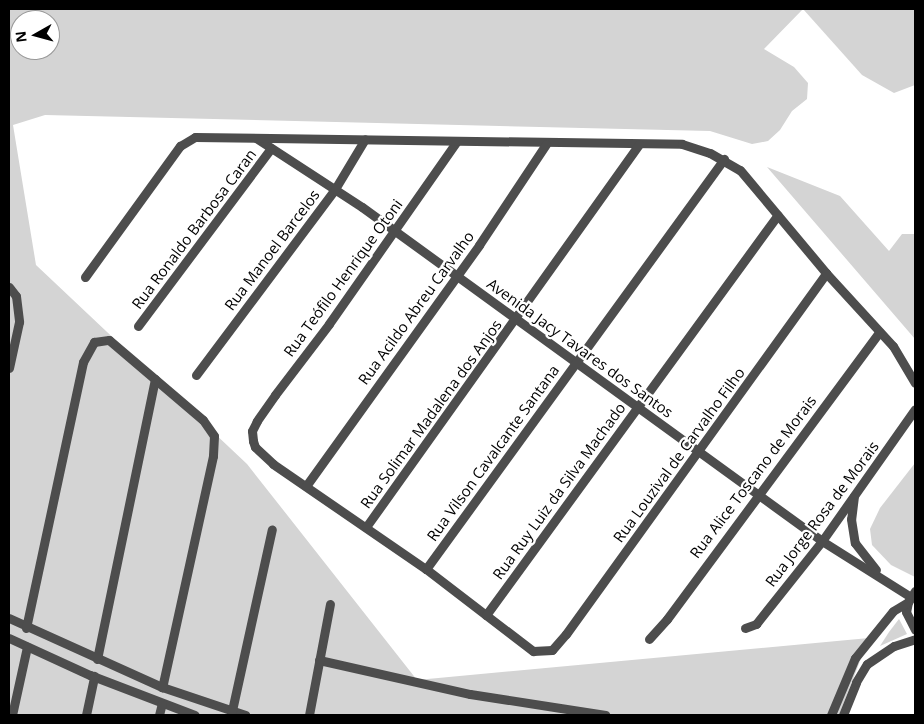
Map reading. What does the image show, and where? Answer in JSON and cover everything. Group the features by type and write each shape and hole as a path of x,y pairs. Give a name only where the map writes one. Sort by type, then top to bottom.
{"street":[{"path":"85,278 186,140 195,137 546,144 682,144 724,159 740,170 826,273 905,362 915,383"},
{"name":"Avenida Jacy Tavares dos Santos","path":"255,138 335,189 396,232 822,540 888,583 913,594"},
{"name":"Rua Manoel Barcelos","path":"196,375 335,189 365,139"},
{"name":"Rua Teófilo Henrique Otoni","path":"306,486 255,447 252,431 275,395 396,232 457,141"},
{"name":"Rua Acildo Abreu Carvalho","path":"306,486 456,277 546,144"},
{"name":"Rua Solimar Madalena dos Anjos","path":"366,527 638,144"},
{"name":"Rua Ronaldo Barbosa Caran","path":"138,326 272,148"},
{"name":"Rua Vilson Cavalcante Santana","path":"426,570 724,159"},
{"name":"Rua Ruy Luiz da Silva Machado","path":"486,615 778,215"},
{"name":"Rua Louzival de Carvalho Filho","path":"486,615 533,651 552,650 826,273"},
{"path":"9,287 16,296 19,322 9,368"},
{"name":"Rua Alice Toscano de Morais","path":"649,639 667,619 757,494 879,332"},
{"path":"26,628 88,349 94,342 109,340 210,427 215,446 162,687"},
{"path":"97,659 155,379"},
{"name":"Rua Jorge Rosa de Morais","path":"745,628 756,624 822,540 915,409"},
{"path":"306,486 366,527 486,615"},
{"name":"Avenida Jacy Tavares dos Santos","path":"856,492 851,519 855,543 860,554 888,583"},
{"path":"231,713 272,529"},
{"path":"913,594 909,620 915,630"},
{"path":"831,715 855,658 894,611 913,594"},
{"path":"309,715 330,604"},
{"path":"9,618 26,628 162,687 231,713 245,715"},
{"path":"9,638 94,676 195,715"},
{"path":"843,715 858,677 867,664 894,646 915,639"},
{"path":"12,715 27,647"},
{"path":"319,660 470,694 605,715"},
{"path":"86,715 94,676"},
{"path":"159,715 162,702"}],"shaded area":[{"path":"9,9 803,9 764,49 794,67 808,83 807,99 792,111 780,130 768,141 752,144 710,131 45,115 13,125 36,265 247,464 417,680 869,638 839,715 9,715"},
{"path":"803,9 915,9 915,85 894,93 862,75"},
{"path":"767,167 840,196 889,251 902,234 915,234 915,339"},
{"path":"915,463 915,577 891,565 872,545 870,529 880,508"},
{"path":"899,619 907,634 880,646 889,632"}]}
